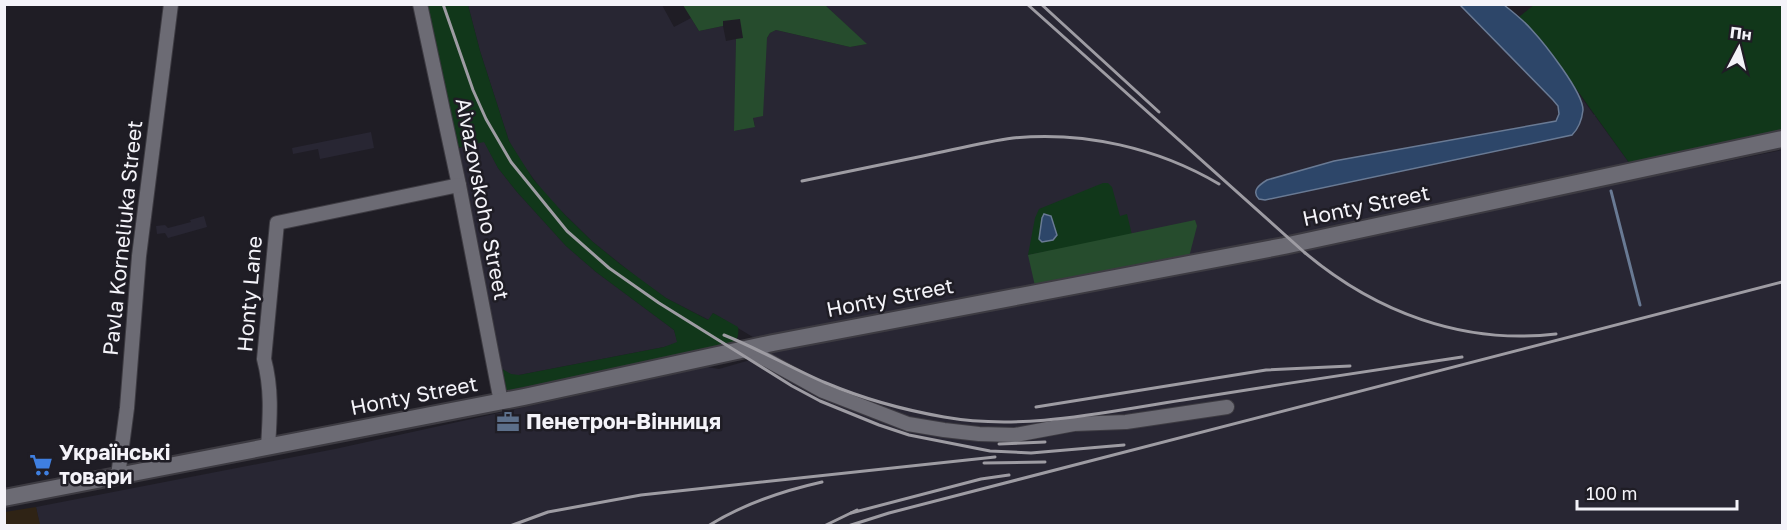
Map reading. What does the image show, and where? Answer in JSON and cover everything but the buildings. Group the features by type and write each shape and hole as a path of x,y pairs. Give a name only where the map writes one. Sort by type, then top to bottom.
{"street":[{"name":"Pavla Korneliuka Street","path":"118,476 127,408 139,256 171,4"},
{"name":"Aivazovskoho Street","path":"420,4 459,185 501,402"},
{"name":"Honty Street","path":"4,498 501,402 747,349 1284,246 1782,140"},
{"name":"Honty Lane","path":"268,447 271,407 269,379 264,359 277,223 459,185"},
{"path":"747,349 823,391 908,424 944,430 1015,435 1074,424 1126,422 1227,406"}],"shaded area":[{"path":"468,5 662,5 674,27 691,18 699,31 723,26 726,41 736,39 735,131 755,126 753,118 767,38 770,33 776,30 850,47 866,44 825,5 1460,5 1558,105 1560,113 1578,93 1594,115 1782,5 1595,116 1635,171 766,345 713,313 709,320 666,298 593,242 547,197 519,159 509,141"},
{"path":"371,132 374,148 320,159 318,149 293,154 292,148"},
{"path":"484,141 498,168 566,246 596,272 674,330 678,343 519,375 511,375 499,367 459,148"},
{"path":"1782,150 1782,525 40,526 36,507 335,449 707,367 719,369 767,355 776,350 1278,257"},
{"path":"204,216 207,227 168,238 165,233 157,234 156,226 165,225 168,228"},
{"path":"36,507 40,525 5,525 5,512"}],"green space":[{"path":"1535,4 1782,5 1782,139 1635,171 1547,48 1519,17"},
{"path":"420,5 468,5 509,141 533,179 565,215 593,242 666,298 708,320 713,313 738,327 738,336 733,344 504,391 499,367 511,374 519,375 664,347 677,342 674,330 596,272 566,246 498,168 484,142 452,149"},
{"path":"683,5 825,5 867,44 850,47 776,30 770,33 767,38 763,116 753,118 755,127 734,131 736,39 743,38 740,19 723,21 723,26 699,31"},
{"path":"1108,183 1112,187 1120,216 1127,214 1132,235 1028,255 1039,209"},
{"path":"1195,220 1197,226 1189,257 1035,286 1028,255"}],"water":[{"path":"1460,5 1504,5 1537,36 1562,68 1581,102 1582,117 1572,135 1265,200 1259,199 1256,191 1267,180 1334,161 1556,121 1559,114 1558,106"},
{"path":"1044,214 1051,216 1057,235 1053,240 1042,242 1039,239"}],"waterway":[{"path":"1611,191 1640,305"}],"railway":[{"path":"443,4 473,90 486,119 511,162 567,231 609,268 659,303 820,401 909,435 990,451 1031,453 1124,445"},
{"path":"1027,4 1304,252 1360,292 1422,320 1454,329 1521,336 1556,334"},
{"path":"1041,4 1159,112"},
{"path":"802,181 990,142 1040,136 1067,137 1120,145 1171,161 1219,184"},
{"path":"848,526 889,513 1782,282"},
{"path":"724,335 826,383 869,399 944,417 1004,422 1094,414 1462,357"},
{"path":"1036,407 1266,370 1350,366"},
{"path":"999,444 1045,442"},
{"path":"510,526 548,512 641,495 995,457"},
{"path":"984,463 1045,462"},
{"path":"851,513 981,479 1009,475"},
{"path":"708,526 763,499 822,482"},
{"path":"824,526 857,510"}],"place":[{"name":"Пенетрон-Вінниця","path":"508,422"},
{"name":"Українські товари","path":"41,465"}]}
